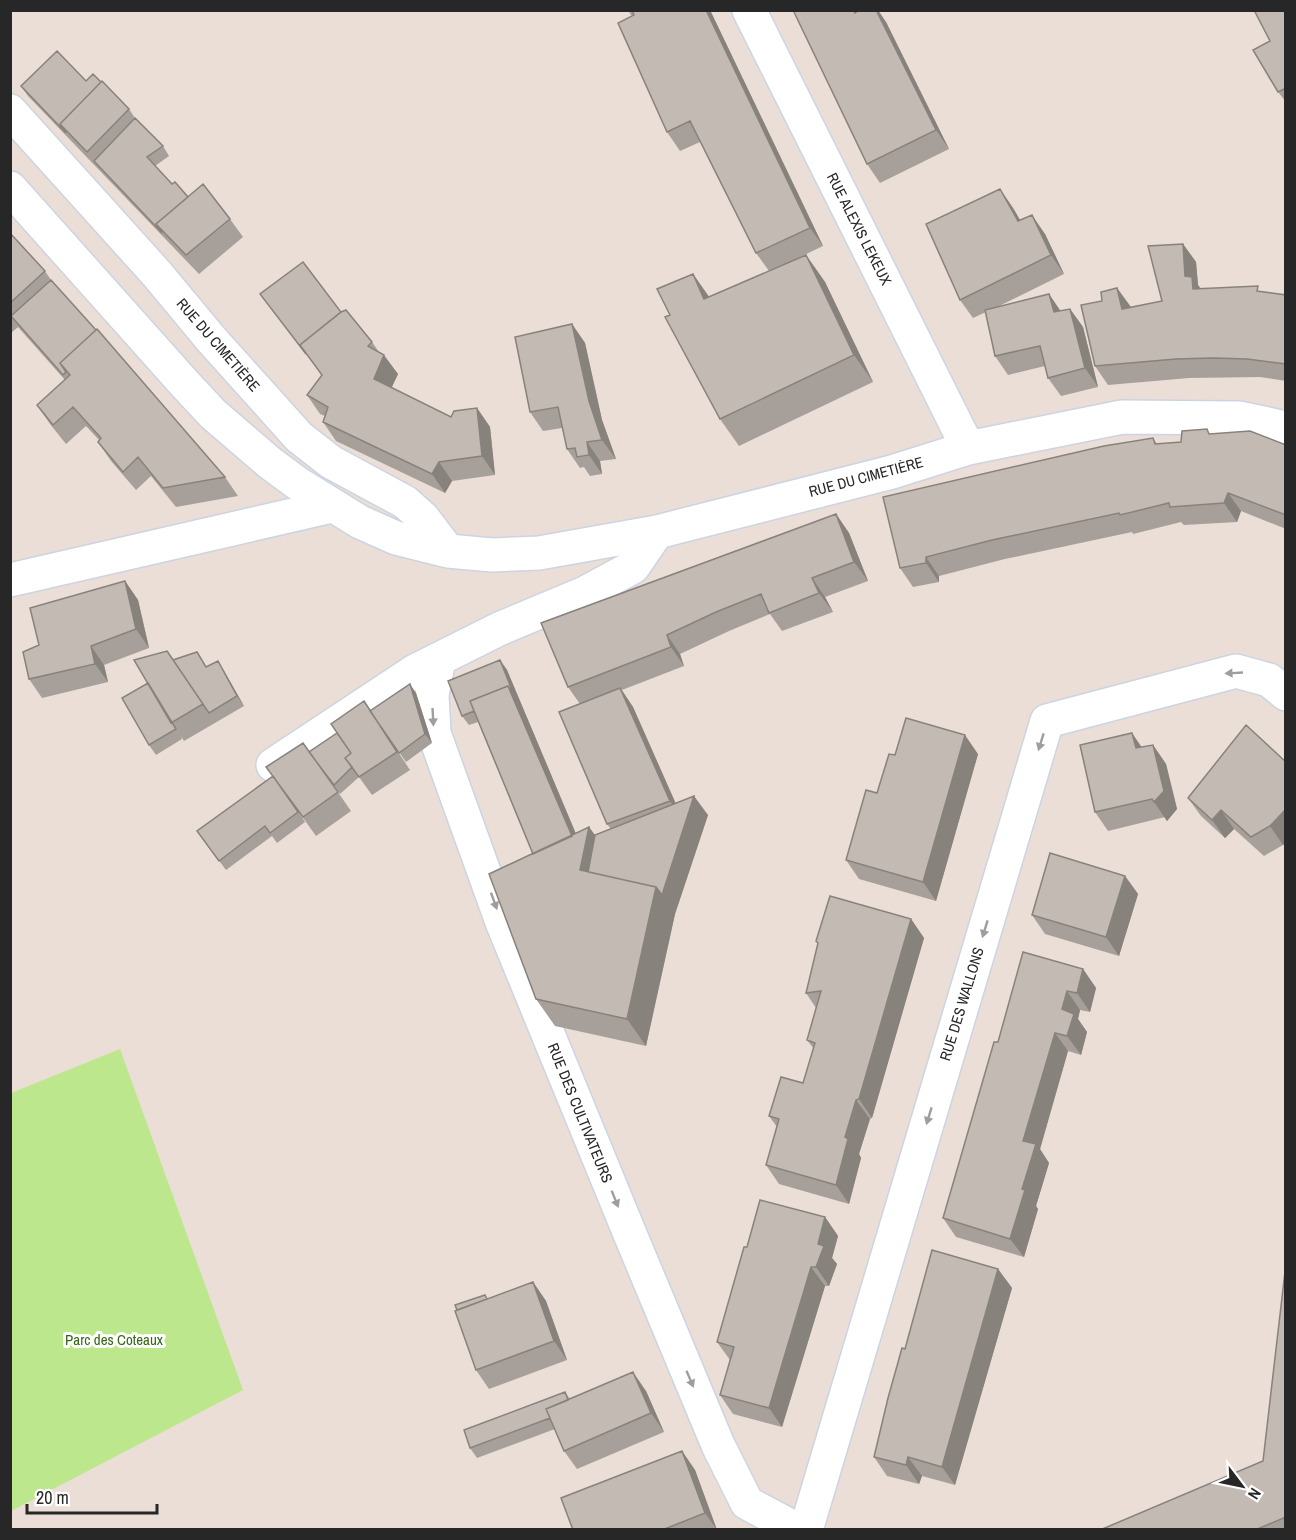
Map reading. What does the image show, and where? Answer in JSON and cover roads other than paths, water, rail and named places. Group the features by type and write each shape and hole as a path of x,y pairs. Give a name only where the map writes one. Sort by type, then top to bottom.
{"street":[{"name":"RUE ALEXIS LEKEUX","path":"749,10 968,448"},
{"name":"RUE DU CIMETIÈRE","path":"10,111 157,274 211,339 299,437 331,462 405,502 423,518 448,551"},
{"name":"RUE DU CIMETIÈRE","path":"10,188 213,414 270,463 332,506 396,538 448,551 492,555 539,553 657,532 892,472 968,448 1122,417 1240,418 1286,428"},
{"path":"10,580 332,506"},
{"path":"273,765 415,671 499,629 585,593 633,567 657,532"},
{"name":"RUE DES CULTIVATEURS","path":"439,659 432,695 434,733 502,921 630,1234 718,1444 747,1503 798,1530"},
{"name":"RUE DES WALLONS","path":"806,1530 1047,720 1236,670 1269,680 1286,694"}],"park label":[{"name":"Parc des Coteaux","path":"114,1340"}]}
